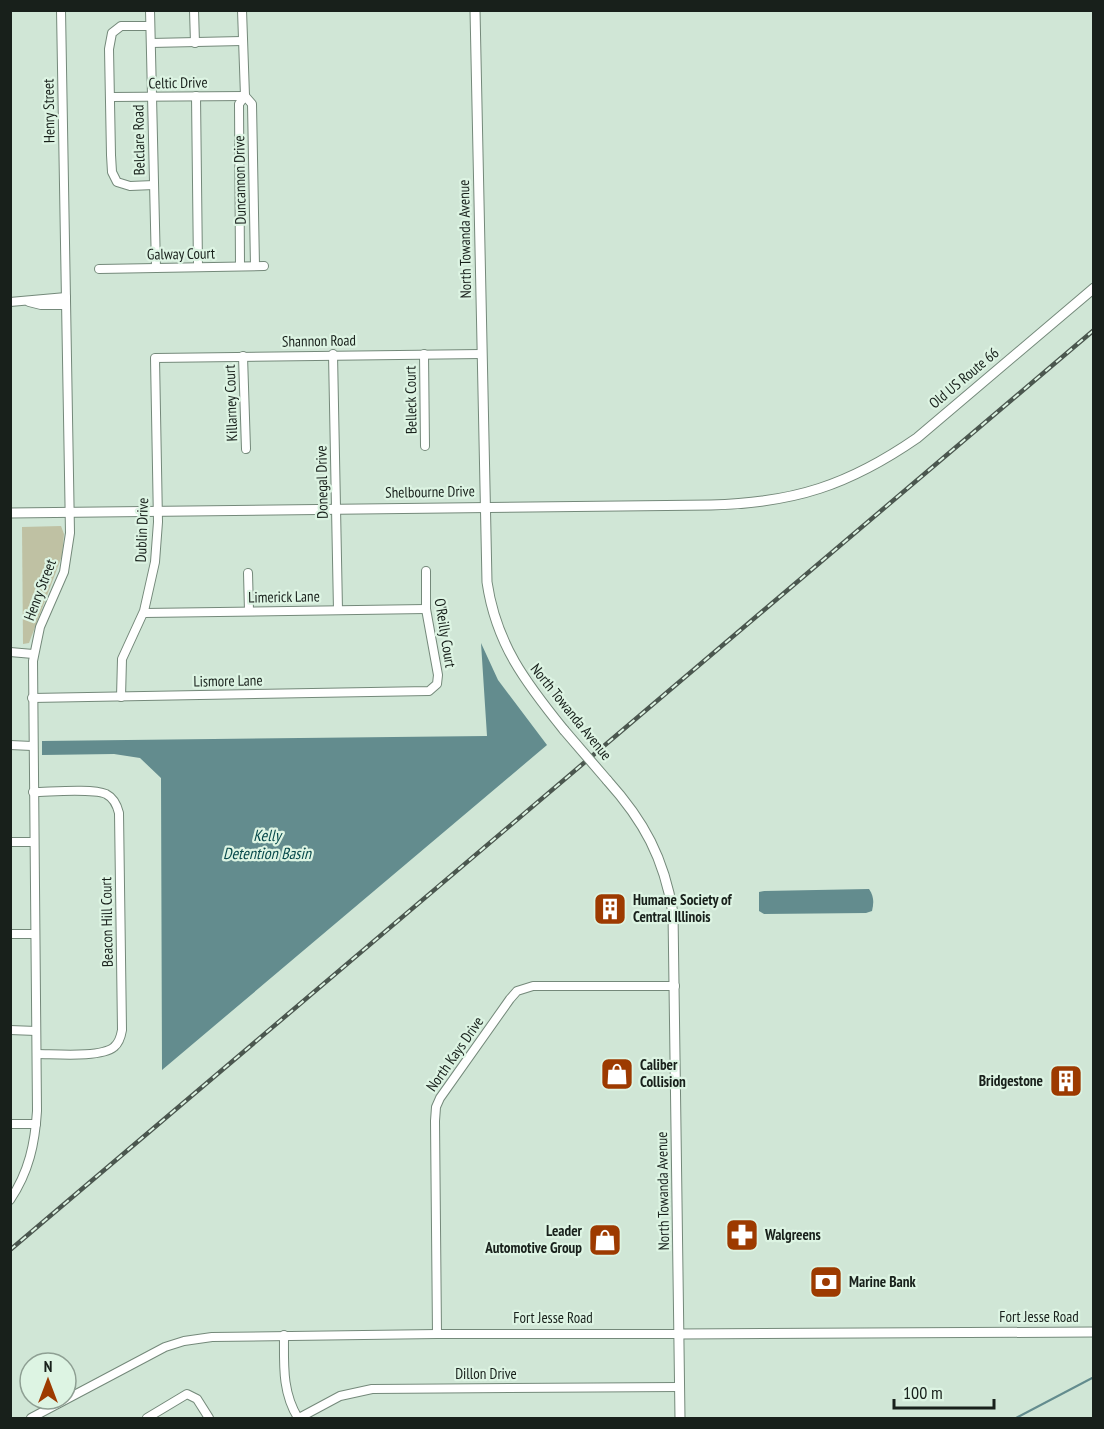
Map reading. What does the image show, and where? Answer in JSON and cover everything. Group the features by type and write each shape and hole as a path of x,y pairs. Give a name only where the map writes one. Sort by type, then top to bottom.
{"main road":[{"name":"North Towanda Avenue","path":"475,10 487,582 499,630 525,681 564,730 624,798 649,836 666,878 673,913 675,986 680,1419"},
{"name":"Old US Route 66","path":"847,479 891,456 917,438 1094,288"},
{"name":"Shelbourne Drive","path":"10,513 752,503 789,498 820,490 847,479"},
{"name":"Fort Jesse Road","path":"680,1334 1094,1332"}],"street":[{"name":"Henry Street","path":"10,1200 24,1176 31,1155 36,1124 33,654 40,627 64,572 69,544 61,10"},
{"name":"Belclare Road","path":"150,10 156,268"},
{"path":"194,10 195,43"},
{"name":"Duncannon Drive","path":"242,10 245,96 252,104 255,266"},
{"path":"150,26 121,26 112,33 109,48 112,172 117,182 130,186 154,185"},
{"path":"151,43 242,41"},
{"path":"196,96 198,267"},
{"name":"Duncannon Drive","path":"240,266 239,104 245,96"},
{"name":"Celtic Drive","path":"111,97 245,96"},
{"name":"Galway Court","path":"99,269 264,266"},
{"path":"10,302 24,301 41,305 66,301"},
{"name":"Shannon Road","path":"155,358 333,354 482,354"},
{"name":"Donegal Drive","path":"333,354 338,610"},
{"name":"Belleck Court","path":"423,354 425,446"},
{"name":"Killarney Court","path":"243,356 246,448"},
{"name":"Dublin Drive","path":"121,697 122,659 144,613 155,562 158,511 155,358"},
{"name":"O'Reilly Court","path":"425,692 433,688 438,680 426,609 426,571"},
{"path":"248,573 249,611"},
{"name":"Limerick Lane","path":"144,613 426,609"},
{"path":"10,652 33,654"},
{"name":"Lismore Lane","path":"32,698 425,692"},
{"path":"10,745 32,746"},
{"name":"Beacon Hill Court","path":"33,792 97,792 109,796 118,806 119,813 122,1030 118,1042 108,1051 101,1053 37,1054"},
{"path":"10,842 34,842"},
{"path":"10,934 35,934"},
{"name":"North Kays Drive","path":"437,1334 435,1121 436,1107 440,1098 510,999 522,988 533,986 675,986"},
{"path":"10,1030 36,1031"},
{"path":"10,1124 36,1124"},
{"name":"Fort Jesse Road","path":"31,1419 165,1347 212,1336 680,1334"},
{"path":"284,1335 284,1384 298,1419"},
{"name":"Dillon Drive","path":"298,1419 340,1396 372,1389 680,1387"},
{"path":"147,1419 182,1396 191,1394 197,1399 209,1419"}],"green space":[{"path":"61,526 64,534 62,556 29,643 23,644 22,527"}],"water":[{"name":"Kelly Detention Basin","path":"481,643 498,680 547,745 162,1070 161,778 140,758 114,754 42,755 42,741 487,736"},
{"path":"869,889 873,897 873,905 872,911 866,913 764,914 759,911 759,892 764,891"}],"waterway":[{"path":"1016,1418 1094,1377"}],"railway":[{"path":"10,1250 1094,330"}],"place":[{"name":"Humane Society of Central Illinois","path":"610,909"},
{"name":"Caliber Collision","path":"617,1074"},
{"name":"Bridgestone","path":"1066,1081"},
{"name":"Walgreens","path":"742,1235"},
{"name":"Leader Automotive Group","path":"605,1240"},
{"name":"Marine Bank","path":"826,1282"}]}
